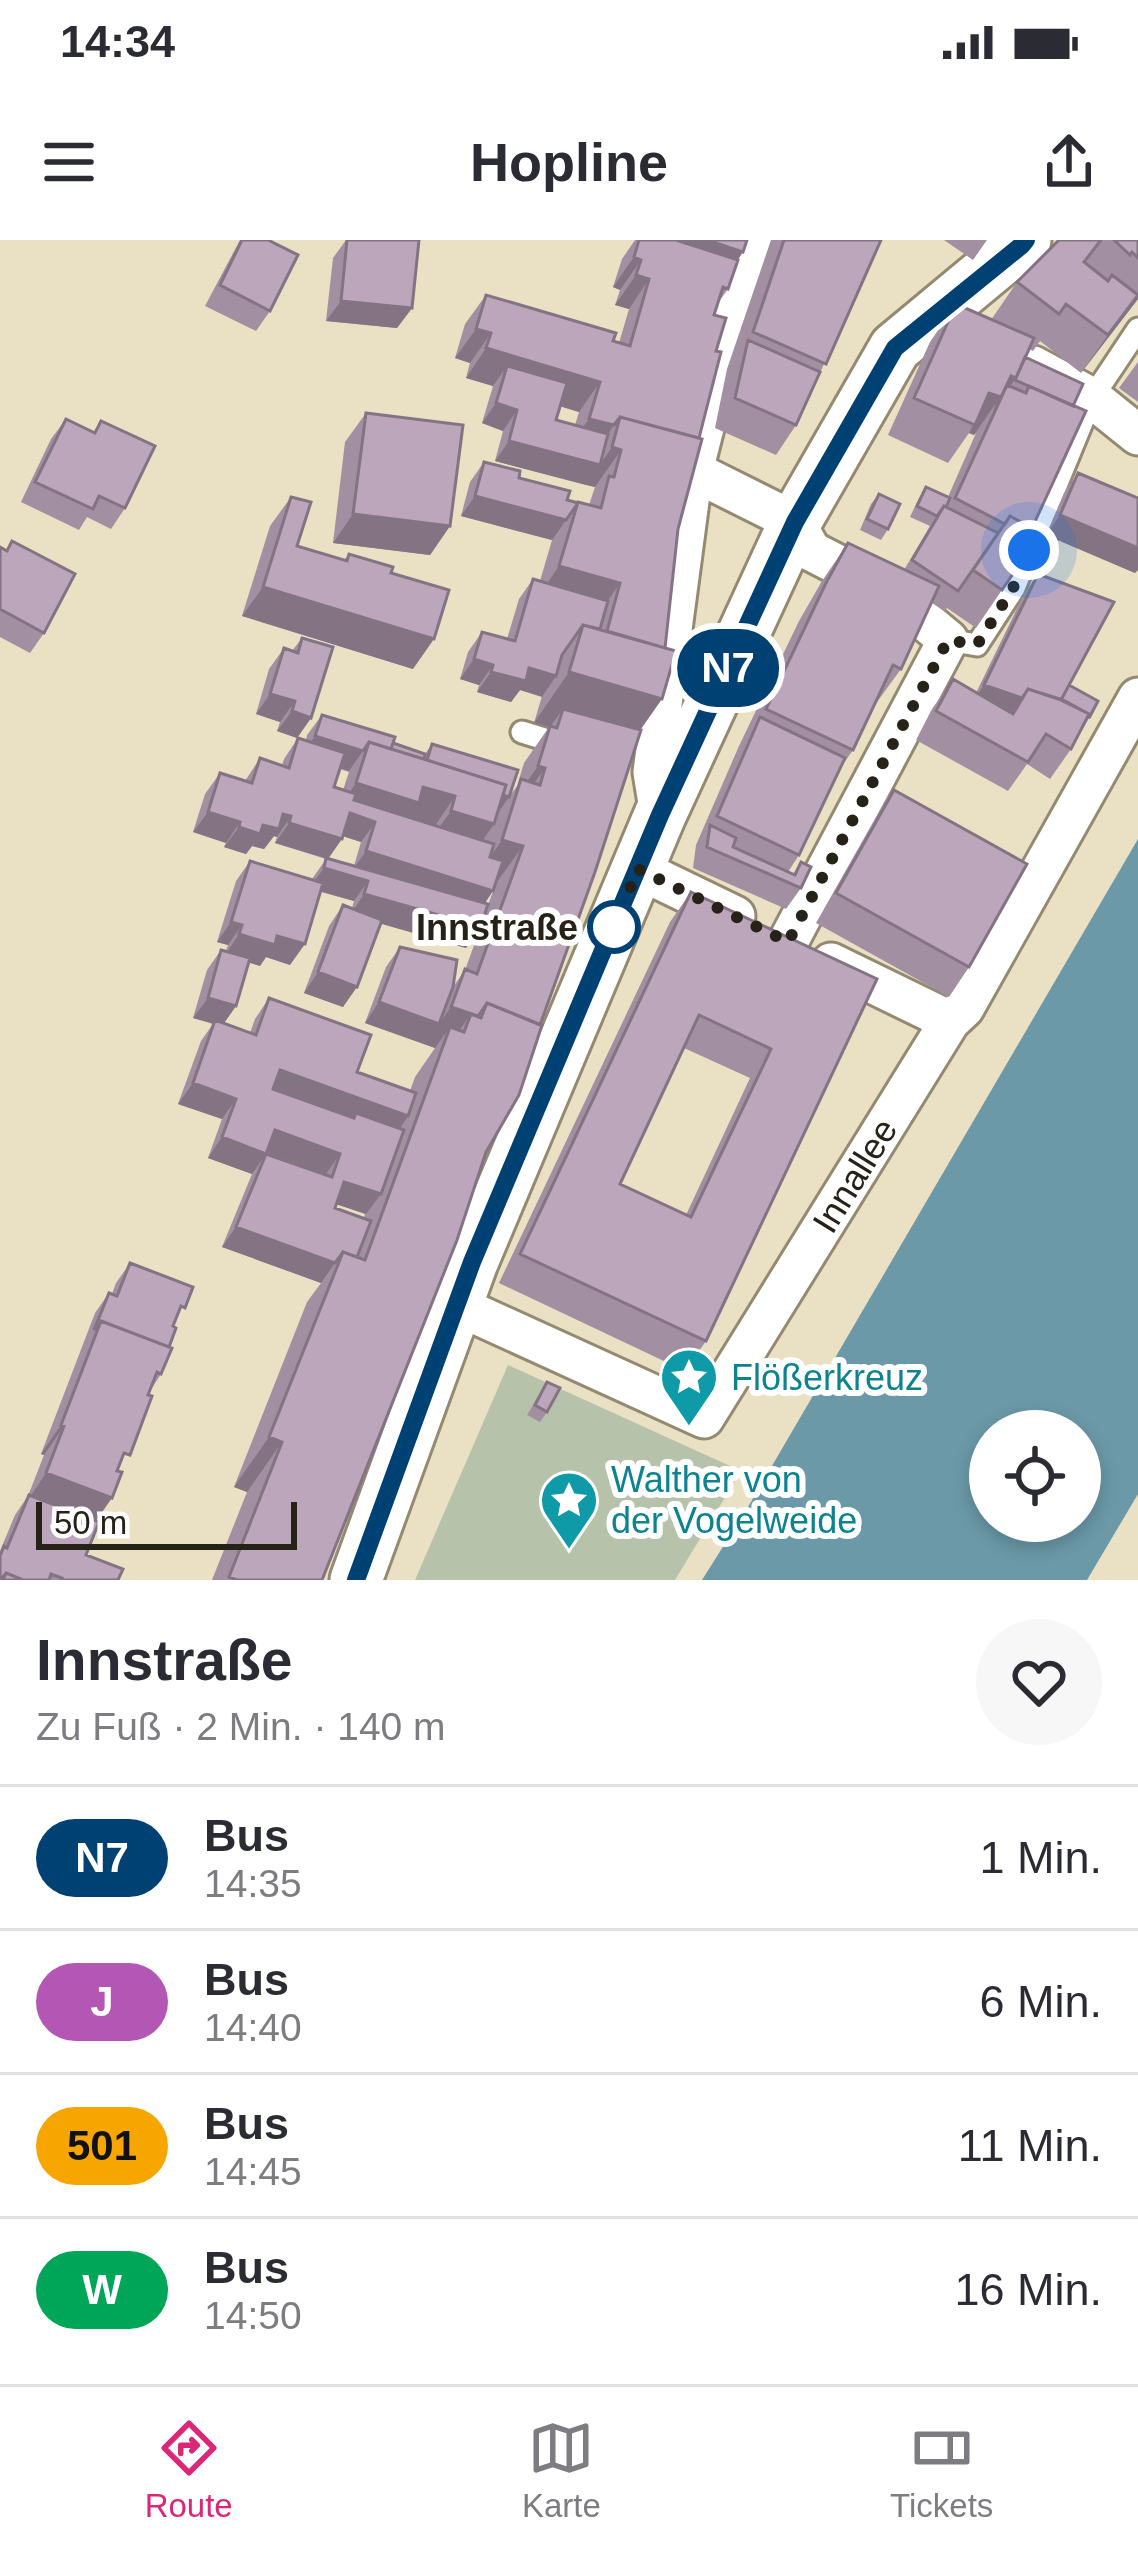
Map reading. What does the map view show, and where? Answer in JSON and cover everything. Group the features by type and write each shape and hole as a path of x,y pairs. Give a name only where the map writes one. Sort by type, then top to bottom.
{"street":[{"path":"356,1580 456,1305 638,869 693,472 757,240"},
{"path":"970,332 1025,240"},
{"path":"648,784 895,348 970,332 1091,398 1138,435"},
{"path":"693,472 795,522 811,550 889,591 948,640 788,942"},
{"name":"Innallee","path":"456,1305 704,1418 950,1021 964,1008 1138,698"},
{"path":"638,869 950,1021"}],"lane":[{"path":"948,640 977,645 1013,588 1091,398 1138,328"},
{"path":"522,732 588,752"}],"green space":[{"path":"508,1365 741,1471 675,1580 415,1580"}],"water":[{"path":"1138,839 1138,1494 1087,1580 702,1580"}],"building":[{"path":"242,240 268,240 298,255 270,311 220,285"},
{"path":"347,240 419,240 412,308 341,301"},
{"path":"639,240 676,240 738,260 714,315 726,318 699,438 620,417 614,425 589,419 600,382 486,348 491,333 476,329 486,295 616,333 613,341 630,346 649,279 636,275 641,260 634,257"},
{"path":"707,240 747,240 743,252"},
{"path":"784,240 881,240 826,364 753,332"},
{"path":"1059,240 1101,240 1084,262 1108,281 1112,275 1138,295 1108,335 1066,304 1059,314 1017,282"},
{"path":"1114,240 1138,240 1138,258 1130,255"},
{"path":"956,304 1034,338 1016,378 1011,376 1001,397 989,393 975,425 914,398"},
{"path":"748,340 820,372 796,425 735,398"},
{"path":"1025,357 1083,384 1073,406 1015,380"},
{"path":"507,366 567,383 556,420 608,434 600,465 509,441 517,410 496,403"},
{"path":"1007,385 1026,393 1029,386 1086,411 1032,528 1010,516 1005,524 955,498"},
{"path":"366,413 463,425 450,526 353,514"},
{"path":"620,417 702,439 678,529 665,648 607,631 620,583 559,566 578,502 601,508 609,476 614,477 621,450 612,447"},
{"path":"66,419 95,433 101,421 155,446 125,508 99,496 93,509 35,482"},
{"path":"484,462 520,471 519,478 570,491 567,500 578,503 566,520 475,496"},
{"path":"1078,473 1138,498 1138,548 1060,515"},
{"path":"926,487 950,498 937,516 917,506"},
{"path":"879,494 900,504 888,529 867,519"},
{"path":"291,497 311,502 297,546 347,561 349,554 393,567 391,573 449,590 434,639 263,587"},
{"path":"944,506 998,533 958,591 912,560"},
{"path":"1010,516 1041,533 1002,590 973,570"},
{"path":"12,541 75,574 44,633 0,609 0,547 7,551"},
{"path":"848,543 939,586 901,669 893,665 853,750 766,709"},
{"path":"1038,574 1114,602 1061,700 1028,689 1022,698 984,685"},
{"path":"533,579 608,601 600,629 583,625 562,655 556,676 529,668 526,681 491,672 493,665 474,659 482,632 515,641"},
{"path":"583,625 676,651 662,699 569,672"},
{"path":"302,638 333,647 311,718 292,711 295,701 270,694 284,648 298,653"},
{"path":"953,679 1013,714 1028,689 1089,714 1071,749 1046,734 1028,762 936,711"},
{"path":"1069,685 1098,701 1089,718 1061,700"},
{"path":"563,709 641,730 540,1025 487,1003 478,1016 451,1007 465,969 477,974 523,846 502,840 521,779 540,785 545,768 538,766 550,726 557,728"},
{"path":"322,715 395,737 391,749 369,742 363,751 315,736"},
{"path":"760,717 845,758 799,855 717,816"},
{"path":"298,738 345,753 334,787 356,794 354,800 494,844 490,857 503,861 493,891 366,851 375,822 350,813 342,839 289,823 291,816 283,814 279,829 263,825 260,834 208,812 220,773 252,783 260,758 289,768"},
{"path":"369,742 506,785 494,824 451,811 455,796 423,787 419,803 356,783"},
{"path":"393,743 425,754 424,759 391,749"},
{"path":"432,744 518,770 509,797 503,795 506,785 427,760"},
{"path":"894,790 1027,864 969,967 836,893"},
{"path":"710,825 736,838 733,847 795,875 801,862 811,867 801,888 707,847"},
{"path":"326,858 488,904 481,927 364,894 368,881 324,868"},
{"path":"250,861 323,883 305,944 277,936 275,945 239,934 242,925 231,922"},
{"path":"691,892 877,979 706,1341 520,1254","holes":["699,1015 771,1049 691,1217 620,1184"]},
{"path":"343,905 382,920 357,987 318,972"},
{"path":"400,947 457,960 439,1024 379,1002"},
{"path":"221,950 250,958 236,1006 208,998"},
{"path":"269,998 371,1035 357,1072 416,1093 408,1116 280,1070 273,1089 404,1130 381,1194 344,1182 335,1208 371,1221 357,1257 343,1252 335,1263 236,1227 266,1154 222,1137 236,1099 193,1083 215,1020 256,1035","holes":["275,1130 340,1154 332,1177 266,1154"]},
{"path":"487,1003 542,1025 519,1095 486,1152 457,1240 322,1580 229,1577 282,1442 269,1437 343,1252 365,1260 450,1027 464,1032 471,1014 481,1018"},
{"path":"130,1263 193,1287 173,1326 169,1347 101,1321 94,1330 109,1293 117,1296"},
{"path":"101,1321 172,1348 161,1374 157,1372 130,1455 124,1453 112,1498 46,1473"},
{"path":"547,1382 560,1388 547,1412 535,1405"},
{"path":"29,1495 99,1522 86,1555 123,1569 118,1580 61,1580 51,1574 49,1580 23,1580 6,1573 0,1580 0,1556"}],"bus line":[{"name":"N7","path":"356,1580 472,1262 660,815 795,522 895,348 1026,240"}],"place":[{"name":"Innstraße","path":"614,927"},
{"name":"Flößerkreuz","path":"689,1428"},
{"name":"Walther von der Vogelweide","path":"569,1551"}],"route":[{"path":"614,927 638,869 788,942 948,640 977,645 1013,588 1029,550"}]}
